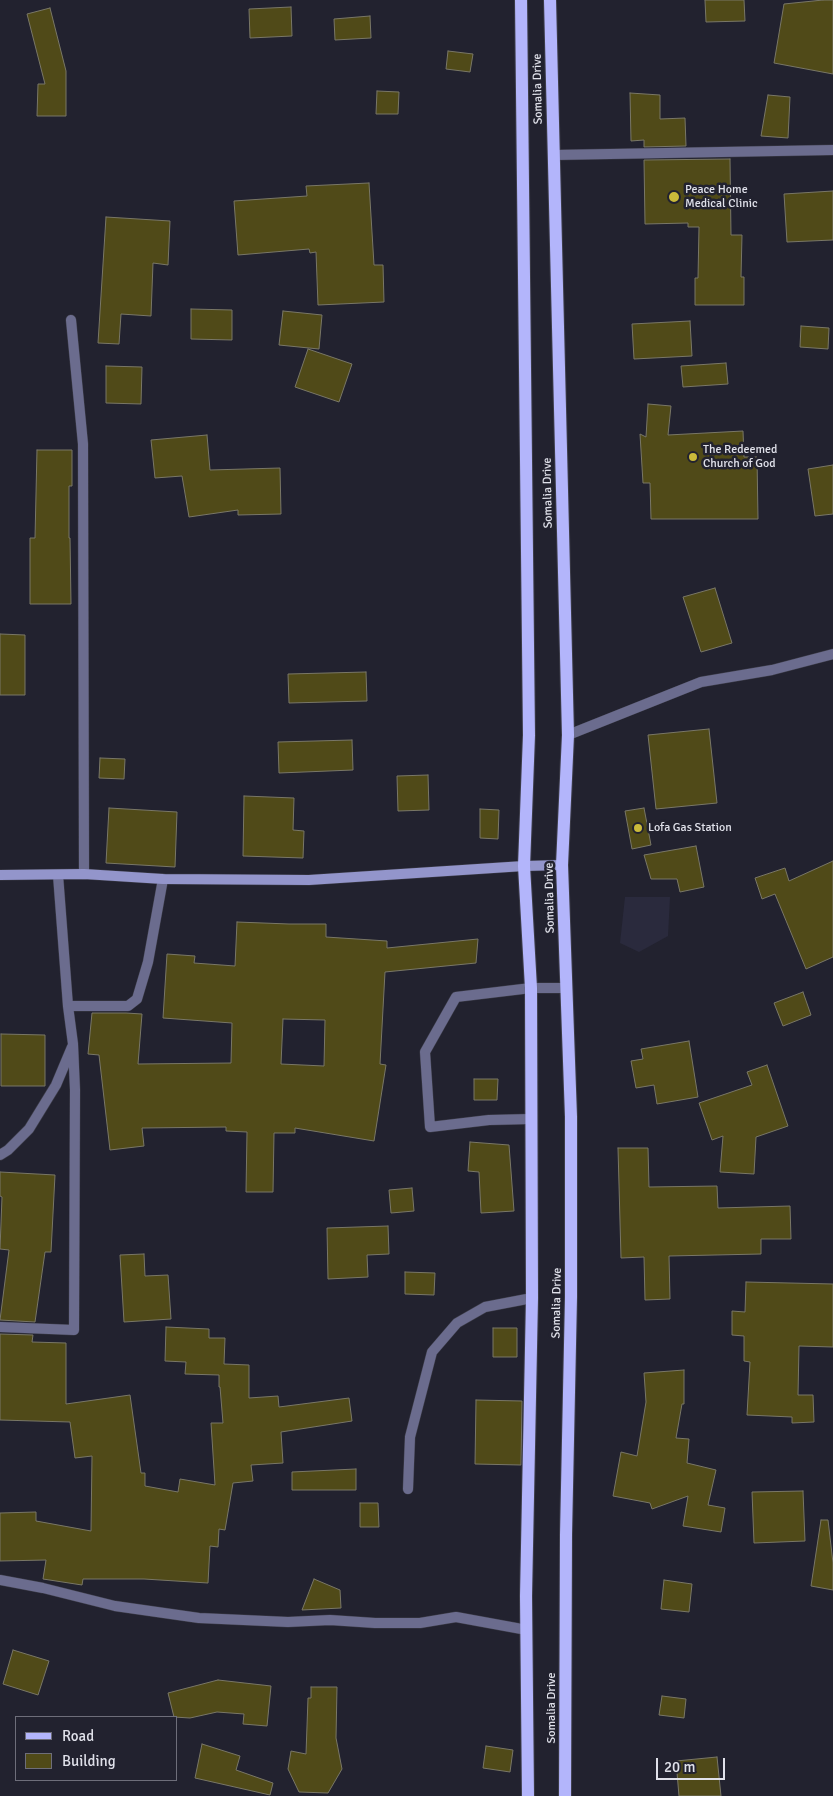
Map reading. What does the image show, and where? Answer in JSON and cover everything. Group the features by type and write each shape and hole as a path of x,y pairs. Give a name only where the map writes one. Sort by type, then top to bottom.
{"main road":[{"name":"Somalia Drive","path":"521,0 529,734 524,866 530,988 532,1298 527,1630 528,1796"},
{"name":"Somalia Drive","path":"550,0 568,734 562,865 571,1118 571,1297 566,1535 565,1796"}],"street":[{"path":"554,155 833,150"},
{"path":"71,320 83,444 84,874"},
{"path":"568,734 701,682 772,670 833,654"},
{"path":"0,875 84,874 163,880 309,880 562,865"},
{"path":"0,1326 74,1330 75,1090 73,1044 68,1006 58,875"},
{"path":"68,1006 128,1006 137,998 148,962 163,880"},
{"path":"531,1119 489,1120 430,1127 425,1052 456,997 530,988 566,988"},
{"path":"0,1155 8,1150 29,1129 56,1085 73,1044"},
{"path":"408,1489 410,1437 432,1352 457,1323 485,1307 532,1298"},
{"path":"0,1580 115,1606 199,1618 288,1622 330,1620 375,1624 420,1623 456,1617 527,1630"}],"shaded area":[{"path":"625,897 670,897 668,936 639,952 620,943"}],"building":[{"path":"705,0 744,0 745,21 706,22"},
{"path":"833,0 833,74 774,63 784,4"},
{"path":"291,7 292,36 250,38 249,9"},
{"path":"50,8 66,71 66,116 37,116 38,84 45,84 27,14"},
{"path":"370,16 371,38 335,40 334,19"},
{"path":"448,51 473,54 470,72 446,69"},
{"path":"377,91 399,92 398,114 376,114"},
{"path":"630,93 660,95 660,119 685,118 686,146 644,147 644,140 631,141"},
{"path":"768,95 790,97 788,138 761,136"},
{"path":"730,159 731,235 742,235 741,277 744,277 744,305 695,305 695,278 698,278 699,227 688,227 688,223 645,224 644,160"},
{"path":"369,183 374,265 383,265 384,302 318,305 316,252 310,253 309,249 238,255 234,201 307,196 306,186"},
{"path":"833,191 833,240 787,242 784,194"},
{"path":"106,217 170,221 168,265 153,263 151,316 121,314 119,344 98,343"},
{"path":"191,309 232,310 232,340 191,339"},
{"path":"283,311 322,315 319,349 279,345"},
{"path":"690,321 692,356 634,359 632,324"},
{"path":"801,326 829,328 828,349 800,347"},
{"path":"308,349 352,364 339,402 295,387"},
{"path":"726,363 728,384 683,387 681,366"},
{"path":"106,366 142,367 141,404 106,403"},
{"path":"648,404 671,406 668,435 743,431 744,457 757,457 758,519 651,519 650,483 643,483 640,434 646,437"},
{"path":"207,435 210,470 280,468 281,514 238,515 238,510 189,517 182,476 155,478 151,440"},
{"path":"37,450 72,450 72,486 69,486 71,604 30,604 30,538 35,538"},
{"path":"833,465 833,514 815,516 808,469"},
{"path":"715,588 732,643 701,652 683,597"},
{"path":"0,634 25,635 25,695 0,695"},
{"path":"366,672 367,701 289,703 288,674"},
{"path":"709,729 717,803 656,809 648,735"},
{"path":"352,740 353,770 279,773 278,742"},
{"path":"100,758 125,759 124,779 99,778"},
{"path":"428,775 429,810 398,811 397,776"},
{"path":"244,796 294,798 293,830 304,831 303,858 243,856"},
{"path":"109,808 177,812 175,867 106,863"},
{"name":"Lofa Gas Station","path":"644,808 651,845 632,849 625,811"},
{"path":"480,809 499,810 498,839 480,838"},
{"path":"696,846 704,887 680,892 677,879 651,879 644,855"},
{"path":"833,861 833,957 806,969 775,894 762,899 755,878 785,868 789,881"},
{"path":"237,922 326,924 326,937 387,941 387,948 478,939 476,963 385,972 380,1064 386,1065 374,1141 295,1128 295,1133 274,1133 273,1192 246,1192 247,1132 226,1131 226,1127 142,1128 144,1146 110,1150 99,1055 88,1054 92,1013 142,1014 138,1064 231,1063 232,1023 163,1018 167,954 195,956 194,963 235,966","holes":["283,1019 325,1020 324,1066 281,1064"]},
{"path":"803,992 811,1015 783,1026 774,1003"},
{"path":"1,1034 45,1035 45,1086 1,1086"},
{"path":"689,1041 698,1097 657,1104 654,1085 636,1088 631,1061 643,1059 641,1049"},
{"path":"767,1065 788,1126 756,1137 754,1174 720,1172 723,1136 712,1140 699,1103 752,1085 747,1072"},
{"path":"474,1079 498,1079 497,1100 474,1100"},
{"path":"470,1142 509,1145 514,1211 481,1213 479,1172 468,1171"},
{"path":"618,1148 648,1148 649,1187 717,1186 718,1208 790,1206 791,1239 761,1239 761,1254 669,1256 670,1299 645,1300 644,1257 621,1258"},
{"path":"0,1172 55,1175 51,1252 45,1252 35,1322 0,1320 9,1250 0,1249 2,1197 0,1196"},
{"path":"412,1188 414,1211 391,1213 389,1190"},
{"path":"388,1226 389,1254 367,1255 368,1277 328,1279 327,1228"},
{"path":"144,1254 145,1276 168,1275 171,1319 124,1322 120,1255"},
{"path":"405,1272 435,1273 434,1295 405,1294"},
{"path":"746,1282 833,1284 833,1347 799,1346 798,1395 813,1395 814,1422 792,1423 792,1417 747,1415 750,1362 744,1361 744,1336 732,1335 732,1311 745,1312"},
{"path":"166,1327 209,1329 209,1338 225,1338 224,1364 249,1365 249,1398 278,1396 279,1407 349,1398 352,1421 281,1432 283,1463 251,1465 253,1481 233,1483 225,1530 219,1529 218,1547 210,1546 208,1583 144,1579 83,1579 82,1585 43,1579 46,1560 0,1561 0,1513 36,1512 36,1521 91,1531 92,1456 75,1458 70,1422 0,1420 0,1334 33,1335 32,1342 66,1343 66,1404 130,1395 141,1473 145,1473 145,1486 178,1492 180,1479 215,1485 211,1423 223,1423 219,1375 185,1374 186,1362 165,1361"},
{"path":"493,1328 517,1328 517,1357 493,1357"},
{"path":"684,1370 684,1404 682,1404 676,1438 689,1439 687,1463 716,1470 708,1505 725,1508 721,1532 683,1526 688,1496 652,1509 650,1503 613,1496 621,1452 637,1456 646,1402 644,1373"},
{"path":"476,1400 522,1401 521,1465 475,1464"},
{"path":"356,1469 356,1490 292,1490 292,1472"},
{"path":"803,1491 805,1541 754,1543 752,1492"},
{"path":"360,1503 378,1503 379,1527 360,1527"},
{"path":"821,1520 828,1520 833,1563 833,1590 811,1586"},
{"path":"314,1579 340,1590 341,1608 302,1610"},
{"path":"664,1580 692,1584 689,1612 661,1609"},
{"path":"13,1650 49,1661 38,1695 3,1684"},
{"path":"218,1680 271,1686 267,1726 243,1724 244,1714 217,1712 190,1718 174,1716 168,1693"},
{"path":"311,1687 337,1687 336,1738 342,1769 328,1793 299,1792 288,1769 291,1751 306,1754 308,1698 311,1698"},
{"path":"662,1696 686,1699 684,1718 659,1715"},
{"path":"202,1744 240,1756 236,1770 273,1783 270,1795 195,1778"},
{"path":"486,1746 513,1750 510,1772 483,1768"},
{"path":"717,1757 721,1796 679,1796 676,1761"}],"place":[{"name":"Peace Home Medical Clinic","path":"674,197"},
{"name":"The Redeemed Church of God","path":"693,457"},
{"name":"Lofa Gas Station","path":"638,828"}]}
